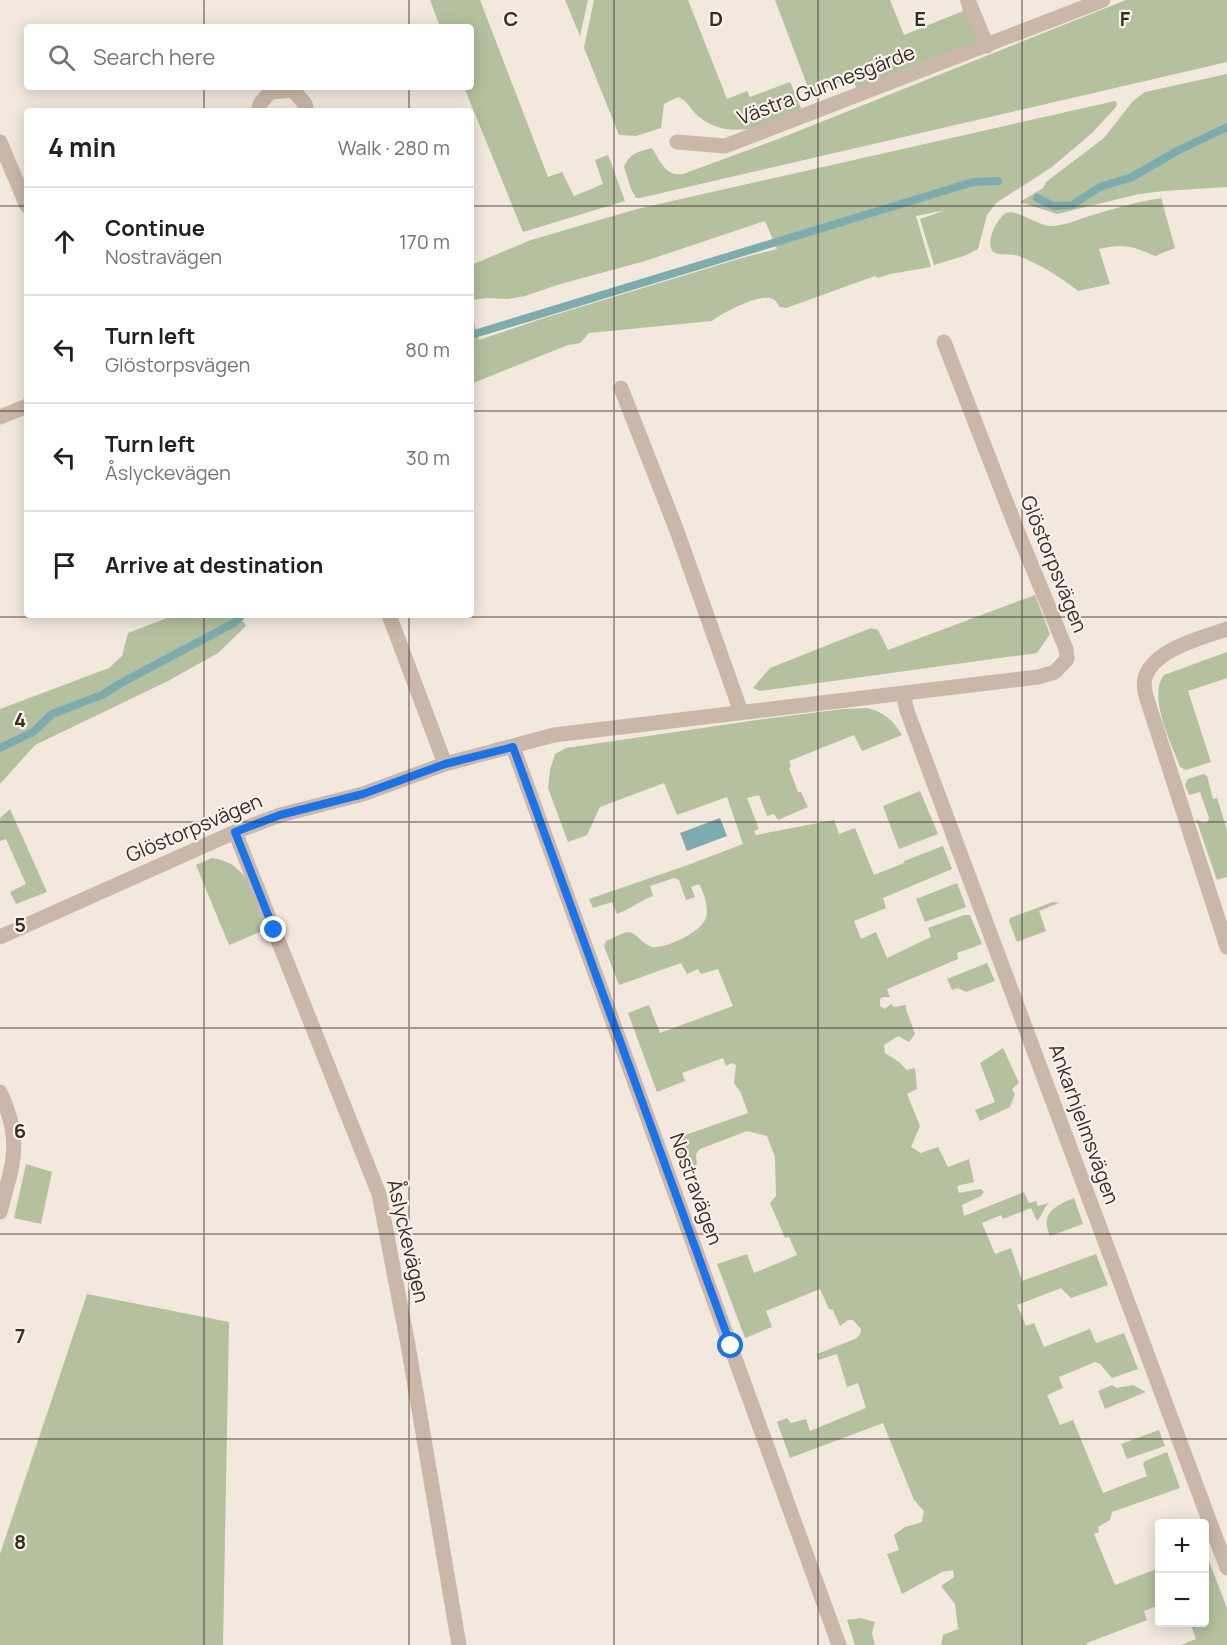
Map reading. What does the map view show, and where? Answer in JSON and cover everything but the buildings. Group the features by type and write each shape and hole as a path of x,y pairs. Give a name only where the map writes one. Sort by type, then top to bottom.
{"street":[{"path":"968,0 987,46"},
{"name":"Västra Gunnesgärde","path":"677,142 725,146 987,46 1096,1"},
{"path":"259,108 270,92 293,90 307,108"},
{"path":"0,142 24,199"},
{"name":"Glöstorpsvägen","path":"0,936 235,832 280,815 363,794 445,764 554,735 741,711 903,694 1038,677 1055,672 1067,659 1066,649 944,342"},
{"path":"621,388 677,531 741,711"},
{"path":"0,417 24,407"},
{"path":"390,618 445,764"},
{"path":"1227,629 1174,649 1152,664 1143,680 1146,696 1227,947"},
{"name":"Ankarhjelmsvägen","path":"903,694 910,720 1227,1568"},
{"name":"Nostravägen","path":"513,747 840,1645"},
{"name":"Åslyckevägen","path":"235,832 379,1194 406,1334 459,1645"},
{"path":"0,1092 13,1126 15,1141 13,1162 0,1212"}],"green space":[{"path":"430,0 480,0 548,177 562,172 574,196 603,184 595,160 608,155 625,201 523,232 465,90 474,90 474,24 439,24"},
{"path":"565,0 588,0 580,36"},
{"path":"594,0 688,0 727,99 747,91 750,97 790,82 803,113 763,126 736,130 710,124 678,97 664,104 661,128 636,136 619,135 584,48"},
{"path":"775,0 890,0 904,35 963,11 960,0 962,0 980,43 858,91 854,83 843,88 840,82 819,91 820,95 812,98"},
{"path":"1126,0 1227,0 1227,62 640,198 636,198 631,189 624,167 632,155 639,152 652,148 668,171 683,174 781,138"},
{"path":"1227,74 1227,187 1139,194 1057,214 1020,202 1043,188 1046,182 1104,138 1133,101 1145,92"},
{"path":"1115,101 1117,103 1093,132 1052,167 996,203 987,215 978,249 964,256 934,265 920,219 946,210 916,216 931,267 878,278 875,276 786,308 780,307 772,299 764,298 740,305 712,321 589,333 580,343 568,345 474,383 474,322 479,340 541,319 777,249 765,221 645,261 525,296 474,300 474,264 531,240 637,209"},
{"path":"1161,198 1175,248 1155,256 1128,246 1099,249 1110,284 1078,291 1035,263 1016,255 997,253 992,250 990,241 993,230 1006,213 1015,213 1041,224 1053,226"},
{"path":"1035,595 1050,634 1037,653 760,691 753,688 770,668 871,628 878,630 888,650"},
{"path":"167,618 241,618 246,626 218,653 168,681 35,745 0,784 0,709 109,668 122,656 128,633"},
{"path":"1227,652 1227,678 1188,691 1211,762 1186,770 1180,767 1167,734 1159,708 1159,684 1164,675"},
{"path":"867,708 878,712 888,717 902,735 862,751 854,735 789,761 791,766 789,768 798,792 801,792 808,807 778,820 774,814 767,816 759,795 747,798 759,829 754,831 756,835 834,820 839,834 855,828 874,875 943,846 952,869 883,898 886,908 854,921 861,939 876,932 887,958 931,937 928,928 964,915 970,915 982,944 957,953 958,959 887,989 890,997 880,999 880,1006 885,1009 891,1004 894,1007 906,1005 915,1034 909,1042 898,1036 884,1045 885,1053 907,1070 915,1068 917,1089 907,1094 920,1126 911,1147 921,1153 938,1147 948,1167 969,1159 974,1182 957,1186 959,1193 981,1189 984,1192 981,1196 962,1205 964,1216 1024,1192 1029,1203 1036,1201 1038,1206 1049,1203 1037,1221 1031,1208 1003,1219 1001,1215 982,1223 995,1254 1011,1248 1022,1281 1096,1254 1108,1285 1071,1298 1061,1288 1017,1305 1026,1326 1034,1323 1044,1347 1090,1329 1096,1343 1124,1333 1138,1369 1112,1378 1100,1364 1095,1362 1059,1377 1063,1388 1047,1395 1060,1425 1073,1420 1103,1493 1147,1476 1143,1464 1145,1461 1167,1452 1180,1488 1112,1512 1110,1520 1098,1527 1099,1532 1094,1534 1115,1585 1155,1570 1155,1607 1144,1611 1147,1620 1087,1643 1087,1645 941,1645 943,1635 958,1629 955,1604 941,1586 954,1577 953,1570 942,1572 902,1594 887,1554 899,1550 894,1535 905,1527 922,1522 924,1511 914,1500 883,1423 790,1458 777,1422 787,1418 791,1423 806,1419 810,1431 866,1408 858,1383 847,1387 837,1354 818,1360 817,1354 855,1339 860,1335 861,1329 853,1320 848,1320 840,1326 820,1289 766,1311 772,1327 745,1338 717,1264 747,1254 754,1273 797,1255 789,1237 785,1238 770,1203 776,1196 775,1157 767,1136 747,1131 700,1149 696,1154 697,1170 692,1173 686,1172 674,1139 748,1113 741,1093 734,1083 736,1065 732,1063 726,1066 723,1058 682,1073 685,1081 657,1092 628,1013 649,1005 660,1033 733,1006 718,969 701,974 698,969 687,974 681,963 619,985 604,946 606,941 628,932 652,947 681,939 696,930 705,920 707,906 704,896 699,884 691,887 695,897 686,900 679,880 674,878 650,886 653,896 617,914 612,902 593,908 589,899 743,844 727,797 677,815 664,783 600,807 587,835 568,842 548,788 555,754 566,748 843,709"},
{"path":"1203,774 1207,776 1213,799 1217,798 1227,830 1227,877 1217,880 1196,819 1203,823 1208,822 1209,818 1200,792 1189,795 1185,785 1188,779"},
{"path":"920,791 938,834 899,849 883,806"},
{"path":"10,809 47,892 16,904 10,892 26,884 6,839 0,841 0,818"},
{"path":"212,858 225,861 243,875 254,895 265,930 229,945 196,865"},
{"path":"957,883 966,907 925,922 916,899"},
{"path":"1053,902 1059,903 1039,911 1046,931 1017,942 1010,918"},
{"path":"987,963 995,981 966,992 958,988 952,990 947,979"},
{"path":"1003,1048 1019,1083 1012,1089 1015,1094 1010,1107 980,1121 975,1110 995,1102 980,1063"},
{"path":"26,1164 52,1172 41,1224 14,1218"},
{"path":"1074,1198 1083,1224 1050,1236 1047,1228 1048,1216 1060,1204"},
{"path":"87,1294 229,1322 223,1645 0,1645 0,1554"},
{"path":"1112,1385 1117,1388 1133,1385 1146,1392 1105,1409 1098,1391"},
{"path":"1159,1430 1165,1446 1127,1459 1121,1444"},
{"path":"1209,1561 1227,1608 1227,1645 1181,1645 1196,1639 1192,1627 1209,1627"},
{"path":"860,1618 875,1622 872,1633 875,1645 855,1645 847,1620"}],"water":[{"path":"720,818 727,836 687,851 680,833"}],"waterway":[{"path":"1037,198 1054,206 1072,205 1100,187 1132,177 1177,151 1227,127"},
{"path":"474,334 973,182 998,181"},
{"path":"0,748 33,732 52,714 102,695 234,623 239,618"}],"route":[{"path":"274,930 235,832 280,815 363,794 445,764 513,747 731,1346"}]}
